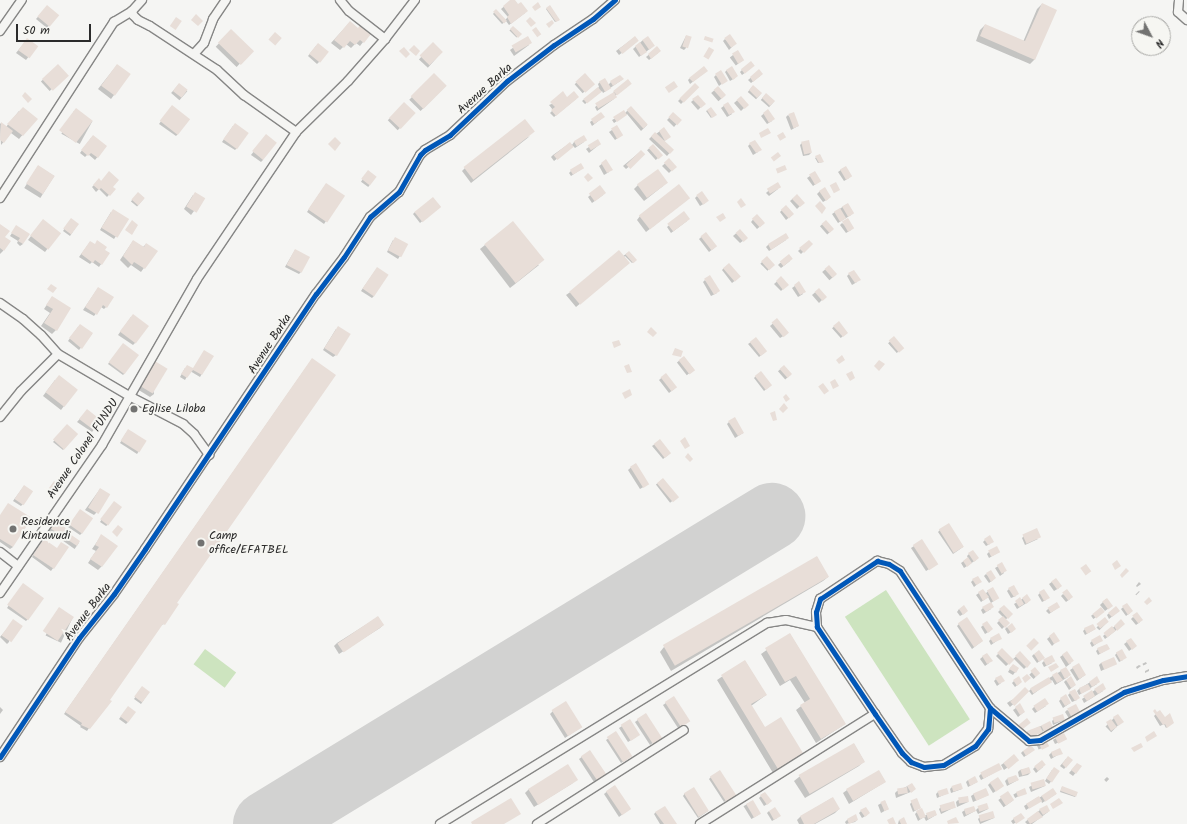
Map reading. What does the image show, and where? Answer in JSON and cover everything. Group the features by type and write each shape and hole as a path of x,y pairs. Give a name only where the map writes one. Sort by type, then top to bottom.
{"street":[{"path":"0,31 22,0"},
{"path":"0,198 114,22 132,11 142,0"},
{"path":"194,54 204,43 213,18 226,0"},
{"path":"340,0 349,10 385,39"},
{"name":"Avenue Colonel FUNDU","path":"0,593 102,445 198,279 296,132 348,81 385,39 415,0"},
{"name":"Avenue Barka","path":"0,757 79,638 114,594 209,455 316,294 344,257 370,217 399,192 424,150 450,135 507,81 554,45 593,19 615,0"},
{"path":"1179,0 1178,12 1187,20"},
{"path":"132,11 133,15 138,20 194,54 216,70 244,95 296,132"},
{"path":"0,303 36,331 58,354 131,397 183,424 194,434 209,455"},
{"path":"0,417 21,391 58,354"},
{"path":"0,552 18,566"},
{"path":"990,708 988,729 975,746 943,764 924,767 911,762 875,714 817,627 816,612 820,599 877,561 889,564 900,571 990,708 1029,741 1035,741 1124,692 1163,680 1187,676"},
{"path":"440,824 767,623 786,620 817,627"},
{"path":"700,824 875,714"},
{"path":"537,824 684,730"}],"green space":[{"path":"886,590 970,719 929,746 845,617"},
{"path":"205,649 236,672 225,688 194,664"}],"building":[{"path":"510,0 515,0 518,4 521,2 528,11 511,24 507,17 509,15 503,6"},
{"path":"538,2 541,7 535,11 532,7"},
{"path":"1042,3 1057,10 1035,60 980,36 985,24 1025,41"},
{"path":"47,5 59,15 50,27 37,16"},
{"path":"550,5 560,20 556,22 546,8"},
{"path":"496,9 507,21 504,23 493,12"},
{"path":"196,14 203,21 198,26 191,20"},
{"path":"176,17 182,21 176,30 170,26"},
{"path":"530,17 536,23 531,27 526,21"},
{"path":"552,20 554,23 549,28 546,24"},
{"path":"350,21 358,28 360,25 371,34 364,43 360,40 355,45 350,41 344,48 334,40"},
{"path":"513,26 522,34 518,38 510,29"},
{"path":"536,27 541,34 537,37 532,30"},
{"path":"231,29 254,51 241,65 218,43"},
{"path":"275,32 282,38 275,45 268,40"},
{"path":"730,34 737,44 731,48 724,38"},
{"path":"686,35 692,37 688,48 682,46"},
{"path":"528,36 532,43 516,52 512,46"},
{"path":"635,36 639,41 622,54 619,49"},
{"path":"648,36 655,46 649,50 642,40"},
{"path":"705,36 714,39 712,43 704,40"},
{"path":"27,38 38,46 30,58 18,50"},
{"path":"433,42 443,52 429,65 420,55"},
{"path":"640,42 647,52 641,56 635,46"},
{"path":"318,43 329,52 320,63 309,54"},
{"path":"414,45 420,51 416,56 409,50"},
{"path":"657,46 661,51 651,59 648,54"},
{"path":"404,47 410,54 406,58 399,51"},
{"path":"709,47 714,50 708,60 703,56"},
{"path":"738,50 744,60 738,64 732,54"},
{"path":"751,61 755,66 745,74 741,69"},
{"path":"58,64 69,76 53,91 42,79"},
{"path":"117,64 131,74 115,96 101,86"},
{"path":"704,66 708,71 693,82 689,78"},
{"path":"732,66 738,76 733,80 726,70"},
{"path":"759,69 763,74 753,82 750,77"},
{"path":"721,70 728,81 722,85 715,74"},
{"path":"434,73 447,86 423,109 411,96"},
{"path":"585,73 595,84 585,93 575,82"},
{"path":"620,75 624,79 613,86 610,81"},
{"path":"605,78 611,88 605,92 599,82"},
{"path":"628,79 632,84 617,96 613,91"},
{"path":"674,81 678,87 669,93 665,87"},
{"path":"179,83 188,90 182,98 173,91"},
{"path":"695,83 699,87 684,103 679,99"},
{"path":"753,85 762,93 757,98 749,90"},
{"path":"718,86 726,95 722,99 714,90"},
{"path":"598,87 602,92 587,104 583,99"},
{"path":"563,91 567,97 574,91 579,97 556,116 551,110 555,107 550,102"},
{"path":"25,92 32,99 28,103 22,96"},
{"path":"614,92 617,97 598,108 595,103"},
{"path":"766,93 775,101 770,106 762,98"},
{"path":"698,95 706,104 701,108 692,99"},
{"path":"741,96 749,105 745,109 737,100"},
{"path":"404,102 416,113 401,129 389,118"},
{"path":"728,102 735,112 729,115 723,105"},
{"path":"172,105 190,119 178,135 160,121"},
{"path":"631,106 648,125 643,129 627,110"},
{"path":"23,107 38,119 23,136 7,124"},
{"path":"711,107 717,115 712,118 707,110"},
{"path":"76,108 93,121 76,143 59,130"},
{"path":"768,109 775,119 769,123 763,113"},
{"path":"624,110 627,115 617,122 613,117"},
{"path":"601,112 605,117 594,124 591,119"},
{"path":"673,112 682,120 677,125 668,117"},
{"path":"794,112 799,126 793,128 788,114"},
{"path":"525,119 535,132 473,180 464,167"},
{"path":"1,122 13,131 4,143 0,140"},
{"path":"235,123 249,133 237,149 223,139"},
{"path":"617,125 623,135 617,139 611,129"},
{"path":"664,127 671,137 665,141 659,131"},
{"path":"768,128 771,133 761,138 759,133"},
{"path":"655,132 674,150 670,154 651,136"},
{"path":"783,132 786,137 780,141 777,136"},
{"path":"266,134 277,143 263,160 252,151"},
{"path":"93,135 107,146 98,158 91,153 88,156 81,150"},
{"path":"584,135 587,140 577,146 574,141"},
{"path":"335,137 341,143 335,151 328,144"},
{"path":"598,139 601,144 591,150 588,145"},
{"path":"755,140 762,150 756,153 749,143"},
{"path":"809,140 812,153 804,154 801,142"},
{"path":"570,142 574,147 557,160 554,155"},
{"path":"653,144 663,155 659,159 649,148"},
{"path":"641,150 645,154 630,169 626,165"},
{"path":"778,152 781,156 774,161 771,157"},
{"path":"820,154 824,162 819,163 815,156"},
{"path":"669,158 677,167 672,172 664,163"},
{"path":"606,159 613,170 607,173 601,163"},
{"path":"581,163 584,168 573,175 570,170"},
{"path":"38,165 55,176 43,194 26,183"},
{"path":"785,165 787,170 778,173 776,169"},
{"path":"846,166 852,176 846,180 840,170"},
{"path":"658,169 668,183 647,198 637,184"},
{"path":"368,170 377,177 370,185 361,179"},
{"path":"109,171 119,180 113,187 116,189 110,196 101,188 99,190 93,185 99,178 101,181"},
{"path":"815,171 821,181 815,185 809,175"},
{"path":"588,173 593,178 588,182 584,177"},
{"path":"778,182 781,187 770,194 767,189"},
{"path":"836,182 840,190 834,193 830,185"},
{"path":"326,183 345,196 327,222 308,210"},
{"path":"679,184 690,198 650,230 639,215"},
{"path":"600,185 606,193 595,201 589,193"},
{"path":"825,187 831,197 826,201 819,191"},
{"path":"702,191 709,201 703,205 696,195"},
{"path":"138,192 145,198 138,205 131,200"},
{"path":"195,192 205,198 197,213 186,207"},
{"path":"797,194 805,203 800,207 792,199"},
{"path":"433,197 441,207 423,222 414,212"},
{"path":"741,198 746,205 741,208 737,202"},
{"path":"820,201 826,208 822,214 815,206"},
{"path":"848,203 854,213 848,217 842,207"},
{"path":"786,205 794,214 789,219 781,210"},
{"path":"840,208 846,218 840,222 834,212"},
{"path":"113,209 129,219 117,238 101,228"},
{"path":"684,211 690,219 673,232 667,224"},
{"path":"723,213 726,218 720,222 716,217"},
{"path":"757,214 765,223 760,228 752,219"},
{"path":"71,218 79,224 71,234 63,228"},
{"path":"848,218 854,228 848,232 842,222"},
{"path":"43,219 61,233 48,250 30,236"},
{"path":"132,220 138,225 132,235 125,230"},
{"path":"826,220 834,229 830,233 822,224"},
{"path":"513,221 544,260 516,283 484,244"},
{"path":"0,224 10,231 5,237 11,241 4,251 0,248"},
{"path":"16,225 30,234 23,244 18,241 20,238 11,233"},
{"path":"740,229 748,238 744,242 736,233"},
{"path":"706,232 717,246 712,250 700,236"},
{"path":"786,233 789,238 771,250 768,244"},
{"path":"395,237 408,244 401,257 388,250"},
{"path":"97,240 107,247 105,250 110,253 102,265 95,260 93,263 81,254 90,241 95,244"},
{"path":"133,240 144,247 146,243 158,251 145,269 134,262 132,265 123,256"},
{"path":"809,240 813,244 804,253 799,248"},
{"path":"295,249 310,257 302,273 287,265"},
{"path":"619,250 630,263 580,305 569,292"},
{"path":"629,251 637,260 633,263 625,254"},
{"path":"789,254 793,259 783,266 780,262"},
{"path":"767,256 775,265 769,270 761,261"},
{"path":"729,263 741,277 735,282 723,268"},
{"path":"829,265 837,274 833,278 825,269"},
{"path":"377,267 389,275 374,296 362,289"},
{"path":"854,270 861,280 855,283 848,273"},
{"path":"710,275 720,291 714,295 704,279"},
{"path":"781,276 789,285 783,290 776,281"},
{"path":"799,281 806,292 800,295 794,285"},
{"path":"51,284 57,288 53,293 47,289"},
{"path":"98,287 114,297 107,308 103,305 97,315 85,307"},
{"path":"819,288 827,297 823,301 815,292"},
{"path":"52,296 71,308 57,331 44,323 53,309 46,305"},
{"path":"133,314 149,326 136,344 120,332"},
{"path":"777,318 789,333 784,337 772,322"},
{"path":"839,321 848,333 843,337 833,326"},
{"path":"80,324 93,333 82,349 69,338"},
{"path":"338,326 351,334 337,356 324,348"},
{"path":"651,327 657,333 653,337 647,332"},
{"path":"894,336 904,348 899,353 889,340"},
{"path":"756,337 767,351 761,356 750,342"},
{"path":"619,340 621,345 614,348 612,342"},
{"path":"123,343 139,355 125,374 109,362"},
{"path":"675,348 683,351 681,357 672,355"},
{"path":"204,350 214,356 202,375 193,370 187,378 181,374 187,365 193,368"},
{"path":"842,355 845,360 839,364 836,360"},
{"path":"684,356 695,370 690,374 678,360"},
{"name":"Camp office/EFATBEL","path":"312,358 336,375 177,603 179,604 165,625 163,624 110,700 112,701 90,729 81,725 82,723 65,712"},
{"path":"153,360 168,369 153,394 138,385"},
{"path":"879,360 885,364 879,371 874,366"},
{"path":"629,364 632,372 627,373 624,366"},
{"path":"784,365 792,374 788,378 780,369"},
{"path":"761,371 772,385 766,390 755,376"},
{"path":"852,371 855,378 850,381 846,374"},
{"path":"666,373 677,387 672,391 660,377"},
{"path":"59,375 78,390 64,407 45,392"},
{"path":"835,379 839,386 833,389 830,382"},
{"path":"823,383 829,391 824,395 818,387"},
{"path":"630,389 632,395 625,399 622,393"},
{"path":"786,394 790,399 786,402 783,397"},
{"path":"784,403 788,408 783,413 779,409"},
{"path":"87,409 97,417 99,414 104,418 95,431 79,419"},
{"path":"775,411 777,420 773,421 770,413"},
{"path":"735,417 744,433 738,436 728,421"},
{"path":"67,424 78,434 64,450 53,440"},
{"path":"128,429 147,441 139,453 121,441"},
{"path":"685,437 690,446 685,449 680,441"},
{"path":"660,439 671,453 665,458 654,444"},
{"path":"688,453 693,459 690,462 685,457"},
{"path":"636,463 649,484 643,488 630,467"},
{"path":"663,478 679,497 673,502 657,483"},
{"path":"54,481 60,486 54,493 49,488"},
{"path":"24,485 33,491 24,505 14,499"},
{"path":"100,488 110,494 98,514 88,508"},
{"path":"114,501 122,507 108,525 100,519"},
{"name":"Residence Kintawudi","path":"8,503 32,518 13,547 0,539 0,515"},
{"path":"80,509 93,518 82,534 69,525"},
{"path":"55,521 72,532 70,534 80,541 77,546 50,528"},
{"path":"949,523 964,547 954,553 939,529"},
{"path":"118,525 123,529 117,537 112,532"},
{"path":"1037,528 1041,537 1026,544 1022,535"},
{"path":"101,534 118,546 102,567 90,559 99,547 95,545"},
{"path":"990,535 994,542 988,545 984,539"},
{"path":"44,539 57,548 61,542 69,547 54,569 33,555"},
{"path":"922,539 938,564 929,570 913,545"},
{"path":"997,546 1000,552 991,557 988,551"},
{"path":"973,550 979,558 974,562 968,553"},
{"path":"817,556 829,577 675,666 663,645"},
{"path":"968,557 972,563 967,567 963,561"},
{"path":"1117,560 1121,566 1115,570 1112,564"},
{"path":"1002,562 1007,571 1002,574 997,565"},
{"path":"1086,564 1091,571 1086,575 1080,568"},
{"path":"1126,568 1129,571 1122,578 1120,575"},
{"path":"991,570 996,578 991,582 986,573"},
{"path":"978,576 982,582 976,585 972,579"},
{"path":"1056,578 1062,586 1057,590 1051,582"},
{"path":"23,583 44,598 28,620 7,605"},
{"path":"1014,585 1019,594 1014,597 1008,588"},
{"path":"993,587 999,598 993,602 987,590"},
{"path":"983,589 989,597 983,601 978,592"},
{"path":"1044,589 1050,598 1044,601 1039,592"},
{"path":"1067,589 1073,597 1068,601 1062,593"},
{"path":"1027,594 1031,600 1026,604 1022,598"},
{"path":"1020,597 1024,604 1019,607 1015,601"},
{"path":"1149,597 1152,601 1147,605 1144,602"},
{"path":"1107,598 1113,606 1108,610 1102,602"},
{"path":"991,602 994,607 986,612 982,607"},
{"path":"1057,602 1060,607 1051,613 1048,608"},
{"path":"1127,603 1133,611 1128,615 1122,606"},
{"path":"964,605 968,611 963,615 959,609"},
{"path":"1004,605 1013,614 1008,619 999,609"},
{"path":"1116,606 1120,611 1112,617 1108,613"},
{"path":"59,607 74,617 58,641 43,631"},
{"path":"1101,607 1105,612 1096,619 1092,614"},
{"path":"1137,612 1143,620 1138,624 1132,616"},
{"path":"378,616 384,625 344,653 337,643"},
{"path":"1003,616 1010,623 1005,628 998,620"},
{"path":"967,617 983,641 974,647 958,623"},
{"path":"1105,617 1109,622 1100,629 1096,624"},
{"path":"13,619 23,626 11,642 2,635"},
{"path":"1121,619 1125,624 1117,631 1114,626"},
{"path":"987,621 993,629 988,633 982,624"},
{"path":"1012,623 1016,629 1011,633 1007,627"},
{"path":"1093,624 1096,629 1087,634 1084,628"},
{"path":"1112,626 1116,631 1107,638 1103,633"},
{"path":"1054,632 1060,641 1054,644 1049,636"},
{"path":"790,633 846,724 821,739 800,705 810,699 796,676 785,682 765,648"},
{"path":"999,633 1002,639 993,643 990,638"},
{"path":"1100,635 1103,641 1094,645 1091,640"},
{"path":"1034,638 1039,643 1031,651 1026,646"},
{"path":"1131,638 1137,646 1132,650 1126,641"},
{"path":"1107,644 1110,649 1100,654 1097,648"},
{"path":"1002,648 1014,660 1009,665 997,653"},
{"path":"1122,649 1127,658 1121,661 1116,652"},
{"path":"1039,650 1045,658 1039,662 1034,654"},
{"path":"1020,651 1031,663 1027,668 1015,656"},
{"path":"1067,651 1074,661 1069,664 1062,654"},
{"path":"987,653 993,661 987,664 982,656"},
{"path":"1052,655 1055,661 1046,666 1043,660"},
{"path":"1114,657 1117,664 1104,670 1101,662"},
{"path":"745,660 767,695 751,704 765,727 781,717 803,753 778,769 721,675"},
{"path":"1056,663 1059,667 1051,672 1048,667"},
{"path":"1079,663 1086,675 1079,679 1072,667"},
{"path":"1013,664 1019,668 1016,673 1009,669"},
{"path":"1035,667 1040,673 1036,677 1030,671"},
{"path":"1066,667 1071,675 1065,679 1060,670"},
{"path":"1057,672 1063,680 1057,683 1052,675"},
{"path":"1027,674 1031,678 1025,683 1022,678"},
{"path":"1001,675 1005,681 999,684 995,678"},
{"path":"1019,676 1022,682 1017,686 1013,680"},
{"path":"1071,676 1076,685 1071,688 1066,680"},
{"path":"1097,676 1100,682 1092,687 1089,682"},
{"path":"1049,677 1052,682 1033,693 1030,688"},
{"path":"1103,683 1106,689 1098,694 1094,689"},
{"path":"1088,684 1091,689 1081,694 1079,688"},
{"path":"142,686 150,692 142,702 134,696"},
{"path":"1025,687 1029,691 1014,706 1010,702"},
{"path":"1075,689 1080,698 1075,701 1069,692"},
{"path":"1092,690 1095,696 1087,701 1083,696"},
{"path":"1066,694 1071,703 1065,706 1060,698"},
{"path":"674,696 690,721 681,727 665,702"},
{"path":"1045,698 1049,704 1037,712 1033,706"},
{"path":"566,701 582,727 568,736 552,710"},
{"path":"1020,703 1025,712 1020,715 1015,707"},
{"path":"1076,704 1081,714 1072,718 1067,709"},
{"path":"128,706 136,712 128,722 120,716"},
{"path":"1155,709 1157,712 1160,710 1165,717 1170,713 1174,723 1167,728 1153,711"},
{"path":"646,713 662,738 653,744 637,719"},
{"path":"1063,714 1065,720 1054,723 1053,717"},
{"path":"1118,714 1124,722 1118,726 1113,717"},
{"path":"1027,718 1031,723 1022,730 1018,725"},
{"path":"630,719 640,735 631,741 621,725"},
{"path":"1111,719 1117,727 1111,731 1106,722"},
{"path":"1050,721 1053,727 1044,732 1041,726"},
{"path":"1040,726 1043,732 1029,738 1027,731"},
{"path":"616,731 632,756 623,762 607,737"},
{"path":"1154,731 1157,736 1147,742 1145,737"},
{"path":"1064,733 1067,739 1058,744 1055,738"},
{"path":"1046,740 1049,746 1042,750 1039,744"},
{"path":"854,743 865,762 810,794 799,775"},
{"path":"1141,743 1143,747 1134,752 1131,748"},
{"path":"1031,745 1035,750 1026,756 1023,751"},
{"path":"1060,748 1063,754 1053,757 1051,752"},
{"path":"590,750 606,774 597,780 581,756"},
{"path":"1014,754 1019,760 1008,769 1003,763"},
{"path":"1068,756 1073,760 1066,768 1062,764"},
{"path":"1042,760 1046,765 1038,771 1034,766"},
{"path":"999,763 1002,769 983,779 980,773"},
{"path":"1077,763 1082,766 1076,774 1071,770"},
{"path":"568,764 578,780 538,805 528,789"},
{"path":"1029,767 1031,773 1022,775 1020,770"},
{"path":"1054,767 1060,771 1052,783 1046,779"},
{"path":"720,770 736,795 726,802 710,777"},
{"path":"879,770 886,782 853,801 846,789"},
{"path":"1016,775 1019,780 1009,784 1007,778"},
{"path":"975,776 978,782 970,786 968,780"},
{"path":"998,777 1004,786 996,792 990,783"},
{"path":"1044,779 1046,786 1032,790 1031,783"},
{"path":"912,783 916,789 911,793 907,786"},
{"path":"961,783 963,789 953,792 951,786"},
{"path":"615,785 631,809 622,815 606,791"},
{"path":"1062,786 1078,792 1076,797 1060,791"},
{"path":"694,787 709,811 699,817 684,793"},
{"path":"907,787 908,793 898,794 897,789"},
{"path":"947,788 949,794 939,797 937,791"},
{"path":"986,788 989,795 976,801 973,793"},
{"path":"1025,788 1027,794 1018,797 1016,792"},
{"path":"1053,788 1057,794 1045,802 1041,796"},
{"path":"1008,791 1014,800 1006,806 1000,797"},
{"path":"765,792 772,801 767,805 760,795"},
{"path":"968,796 969,802 959,803 958,798"},
{"path":"1039,796 1042,801 1029,809 1026,804"},
{"path":"833,797 840,809 814,824 804,824 800,816"},
{"path":"511,798 521,814 504,824 472,824 471,822"},
{"path":"917,798 921,808 915,811 911,801"},
{"path":"1059,798 1063,803 1053,809 1050,804"},
{"path":"753,800 761,814 754,818 746,804"},
{"path":"885,800 889,809 884,811 880,802"},
{"path":"954,801 956,808 942,812 940,805"},
{"path":"987,803 989,809 979,812 977,806"},
{"path":"1047,805 1050,811 1043,815 1039,809"},
{"path":"665,806 677,824 664,824 655,812"},
{"path":"974,806 976,811 966,815 964,809"},
{"path":"775,807 781,816 774,820 769,811"},
{"path":"866,807 870,813 865,817 860,810"},
{"path":"922,808 926,817 920,819 916,811"},
{"path":"935,810 937,815 928,819 926,813"},
{"path":"993,811 995,818 981,822 979,815"},
{"path":"1038,811 1043,817 1030,824 1027,819"},
{"path":"1021,813 1025,818 1016,824 1013,818"},
{"path":"856,814 858,820 849,824 847,819"},
{"path":"893,817 896,824 889,824 887,820"},
{"path":"904,817 907,824 901,824 899,820"},
{"path":"956,817 959,823 948,824 947,821"}],"runway":[{"path":"266,824 771,516"}],"cycle path":[{"path":"0,757 79,638 114,594 145,549 316,294 344,257 370,217 399,192 420,155 425,150 450,135 507,81 554,45 593,19 615,0"},
{"path":"990,708 988,729 975,746 943,765 924,767 911,762 902,753 817,627 816,612 820,599 877,561 889,564 900,571 990,708 1029,741 1040,740 1124,692 1163,680 1187,676"}],"place":[{"name":"Eglise Liloba","path":"134,409"},
{"name":"Residence Kintawudi","path":"13,529"},
{"name":"Camp office/EFATBEL","path":"201,543"}]}
